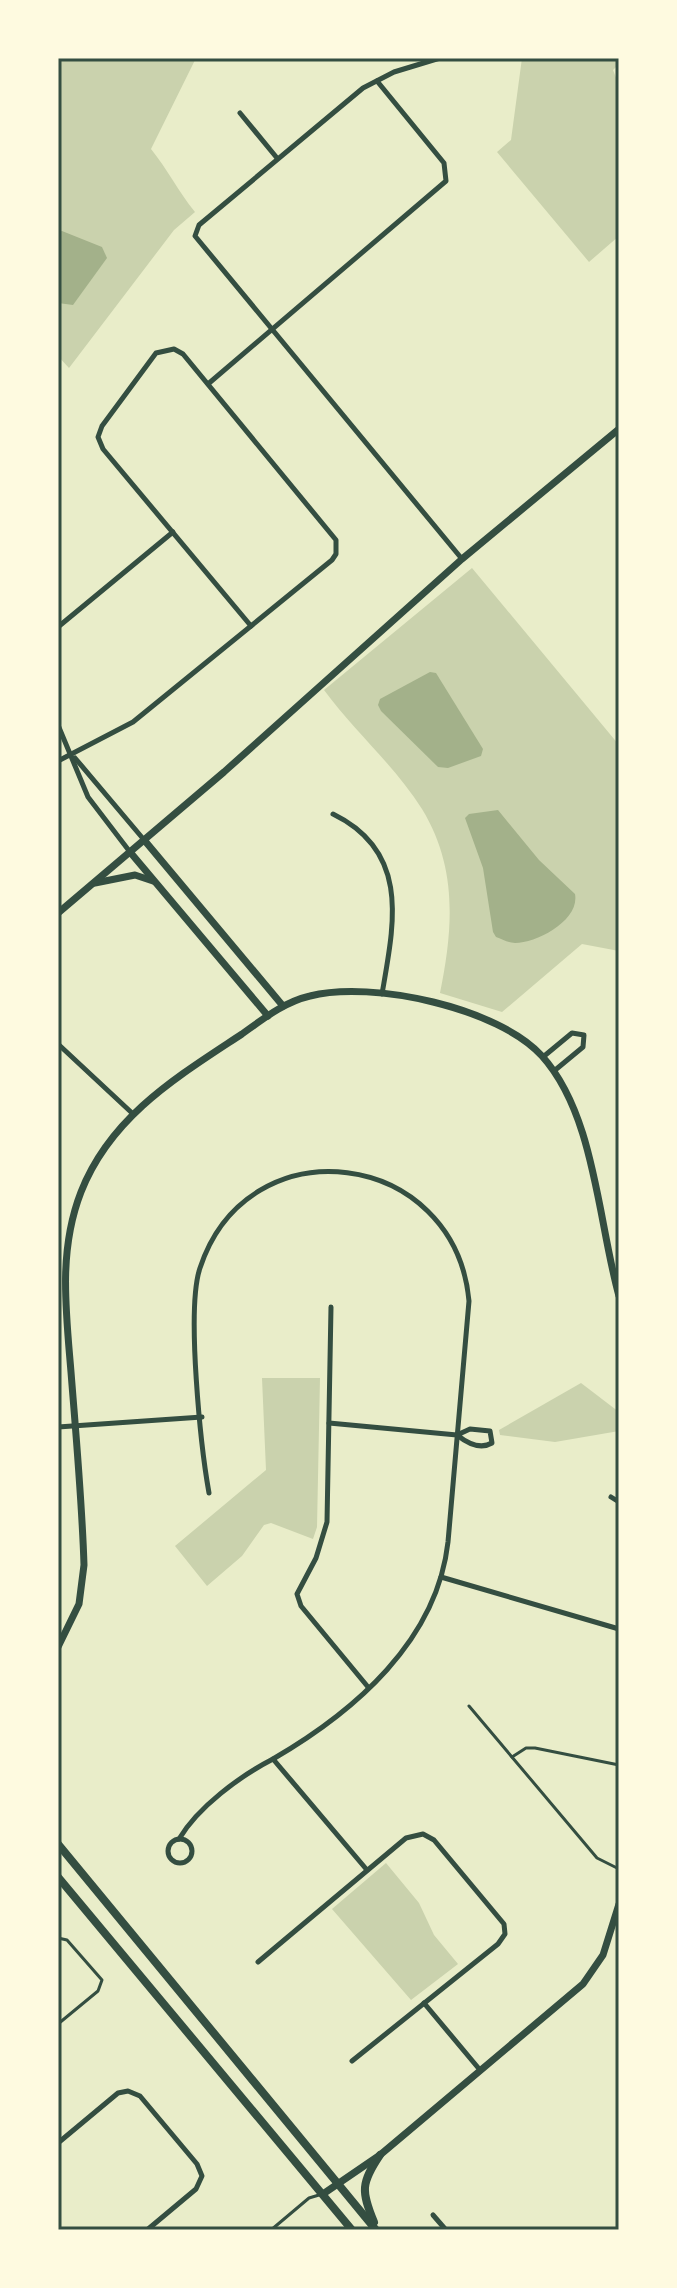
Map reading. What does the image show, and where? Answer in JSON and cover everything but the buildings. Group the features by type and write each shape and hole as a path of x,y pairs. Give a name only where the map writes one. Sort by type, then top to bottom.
{"main road":[{"path":"58,1844 377,2230"},
{"path":"58,1877 352,2230"},
{"path":"377,2230 364,2188 365,2176 380,2155"}],"street":[{"path":"440,58 363,88 277,158 195,231 198,241 462,559"},
{"path":"448,58 457,58"},
{"path":"208,384 446,181 444,163 377,81"},
{"path":"240,113 277,158"},
{"path":"58,761 133,722 251,626 332,560 337,544 334,535 180,350 160,350 99,432 103,449 251,626"},
{"path":"58,913 145,841 462,559 619,429"},
{"path":"58,627 173,532"},
{"path":"58,725 88,797 130,852 268,1016"},
{"path":"72,754 283,1006"},
{"path":"333,814 369,839 388,877 395,918 382,994"},
{"path":"93,883 135,875 156,883"},
{"path":"58,1647 73,1620 83,1583 75,1425 61,1299 68,1242 81,1193 98,1159 132,1113 153,1093 283,1006 334,991 382,994 481,1016 522,1037 554,1071 579,1121 619,1296"},
{"path":"543,1057 572,1033 584,1035 583,1047 554,1071"},
{"path":"58,1044 132,1113"},
{"path":"179,1839 187,1841 192,1852 189,1859 179,1864 167,1853 172,1842 179,1839 188,1824 247,1775 322,1726 368,1687 411,1643 434,1600 441,1577 469,1301 456,1250 437,1219 410,1195 372,1177 347,1171 309,1172 272,1184 241,1204 215,1234 200,1266 195,1292 209,1493"},
{"path":"331,1307 327,1522 316,1558 297,1594 301,1606 368,1687"},
{"path":"58,1427 202,1417"},
{"path":"329,1423 457,1435 470,1429 488,1430 494,1440 485,1446 469,1444 457,1435"},
{"path":"611,1497 619,1502"},
{"path":"441,1577 619,1629"},
{"path":"273,1759 367,1870"},
{"path":"258,1962 410,1835 429,1836 505,1927 502,1940 352,2061"},
{"path":"323,2194 380,2155 583,1984 616,1933 619,1904"},
{"path":"424,2003 480,2070"},
{"path":"58,2143 118,2093 132,2092 140,2096 197,2164 202,2176 196,2189 147,2230"},
{"path":"433,2215 446,2230"}],"lane":[{"path":"469,1706 597,1858 619,1869"},
{"path":"512,1757 526,1748 535,1748 619,1765"},
{"path":"58,1938 67,1940 102,1980 98,1991 58,2024"},
{"path":"271,2230 309,2198 323,2194"}],"shaded area":[{"path":"58,58 196,58 151,149 195,212 174,230 69,368 58,356"},
{"path":"522,58 619,58 619,64 613,70 619,85 619,236 589,262 497,152 511,140"},
{"path":"58,232 102,247 107,258 73,305 58,303"},
{"path":"472,568 619,745 619,951 582,944 502,1012 440,993 450,922 447,876 434,831 400,778 324,690"},
{"path":"430,672 436,673 483,749 481,756 448,768 438,767 381,711 378,705 380,699"},
{"path":"498,810 539,860 575,894 575,904 564,921 545,934 524,942 507,942 493,932 483,868 465,818 469,814"},
{"path":"262,1378 320,1378 317,1527 313,1539 271,1523 264,1525 242,1556 207,1586 175,1546 266,1470"},
{"path":"581,1383 619,1412 619,1431 555,1442 500,1435 499,1430"},
{"path":"386,1863 419,1903 434,1935 458,1964 411,2000 332,1909"}]}
